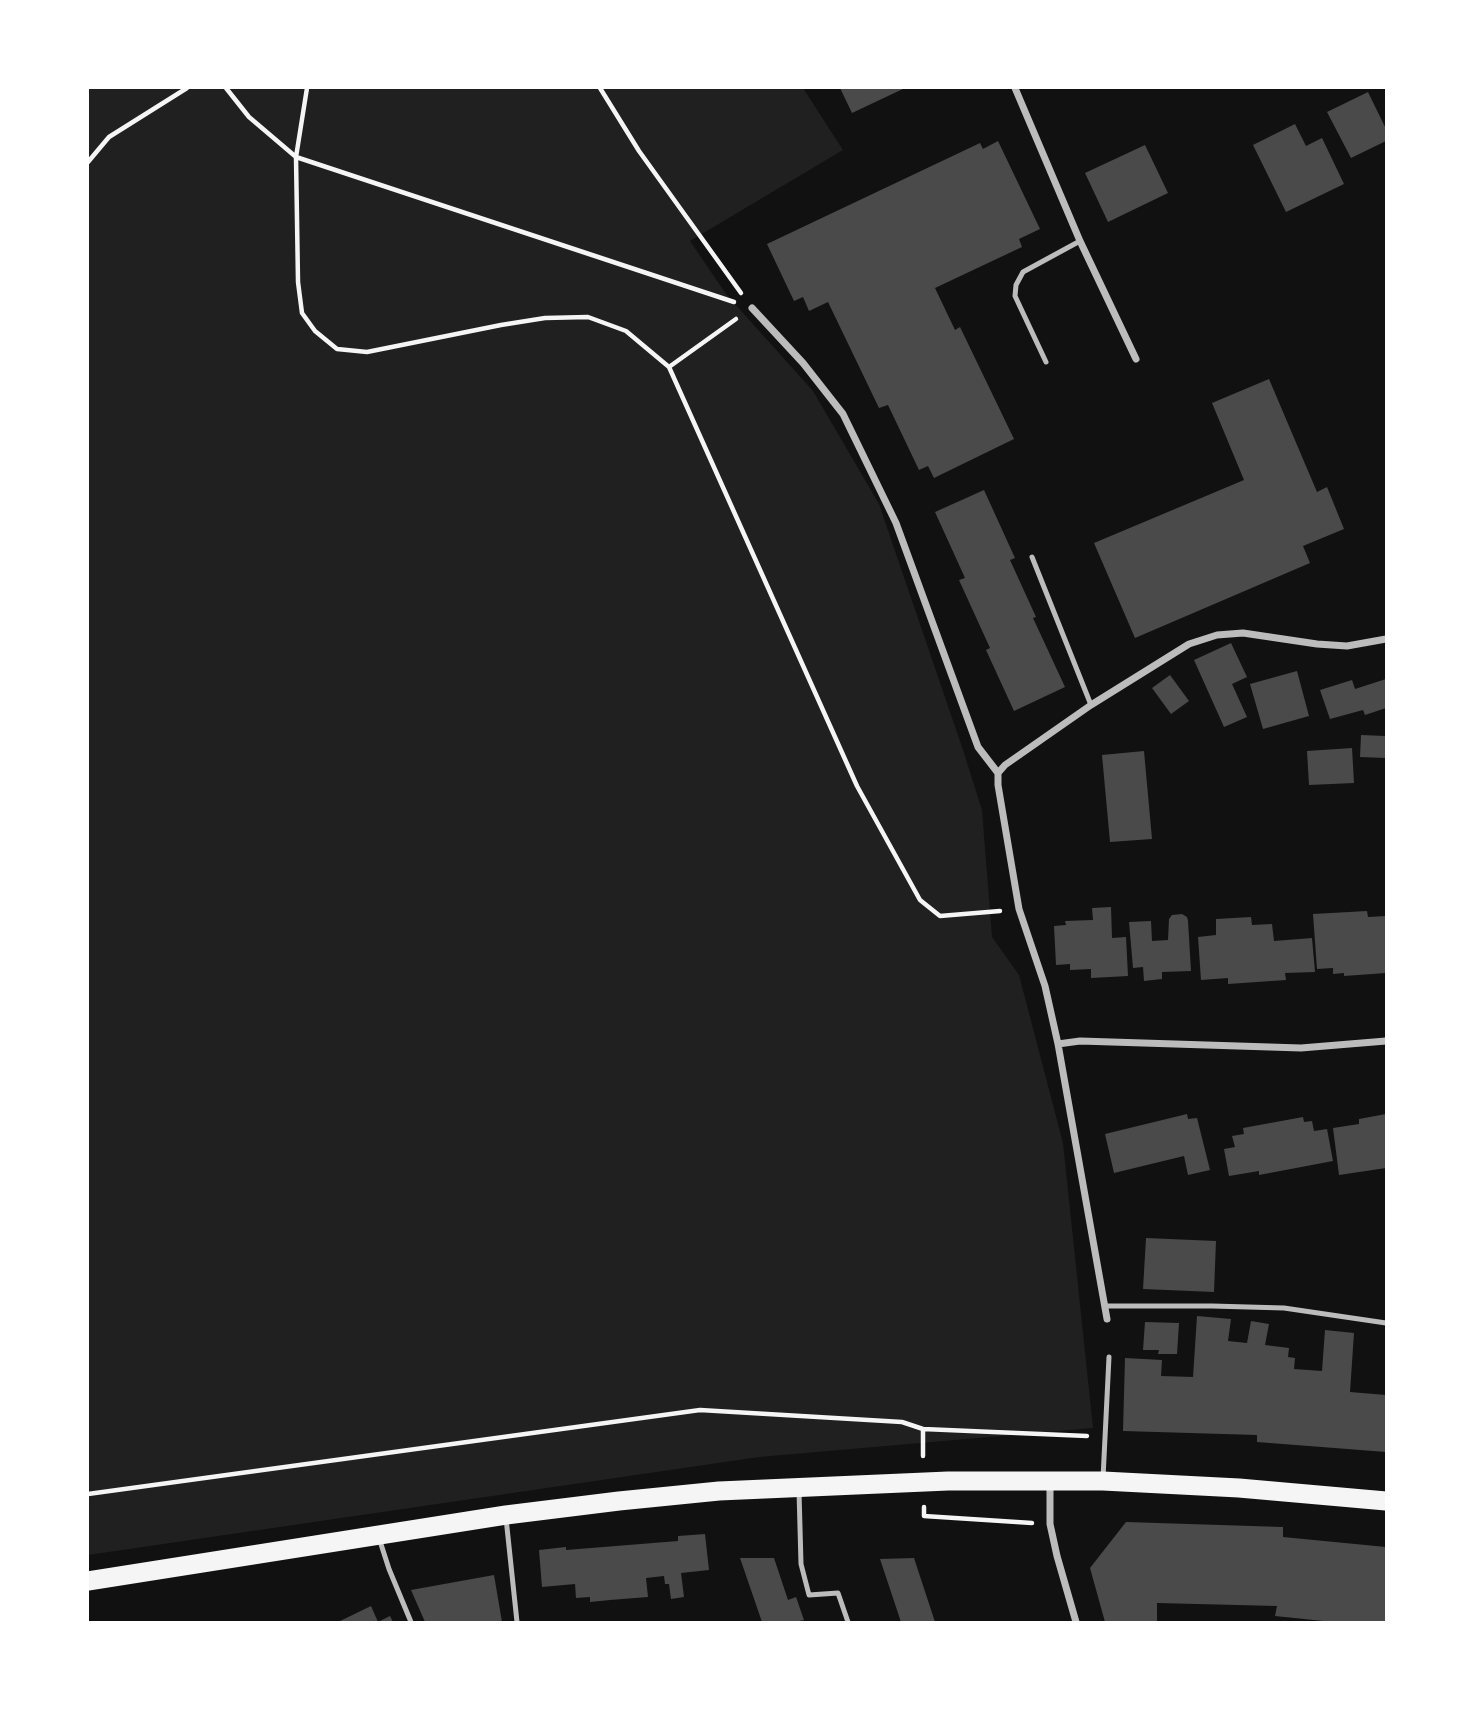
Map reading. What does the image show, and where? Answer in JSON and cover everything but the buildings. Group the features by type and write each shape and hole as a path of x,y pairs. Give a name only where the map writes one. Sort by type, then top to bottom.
{"highway":[{"path":"88,1581 506,1515 719,1491 899,1482 1103,1481 1239,1488 1387,1501"}],"street":[{"path":"1015,88 1080,241 1136,359"},
{"path":"751,308 803,363 843,414 896,523 978,747 998,773 1019,909 1045,986 1058,1044 1107,1319"},
{"path":"998,773 1005,765 1091,705 1189,645 1217,635 1243,633 1347,646 1387,639"},
{"path":"1058,1044 1080,1041 1301,1048 1387,1041"},
{"path":"1050,1481 1050,1524 1076,1622"}],"lane":[{"path":"1046,362 1016,296 1016,285 1023,272 1080,241"},
{"path":"1032,557 1091,705"},
{"path":"1105,1306 1284,1308 1387,1323"},
{"path":"1103,1481 1109,1357"},
{"path":"799,1488 801,1564 809,1595 838,1593 848,1622"},
{"path":"506,1515 517,1622"},
{"path":"378,1535 389,1570 411,1622"}],"path":[{"path":"88,162 109,137 187,88"},
{"path":"226,88 249,117 296,158 751,308"},
{"path":"307,88 296,158 298,282 302,313 314,331 337,349 367,352 545,318 588,317 626,331 669,368 857,786 920,900 940,916 1019,909"},
{"path":"600,88 639,151 751,308"},
{"path":"669,368 751,308"},
{"path":"88,1494 700,1410 902,1422 923,1429 1106,1437"},
{"path":"924,1516 1026,1522"}],"shaded area":[{"path":"88,88 803,88 843,150 690,241 726,294 813,391 879,504 963,750 982,810 992,937 1019,975 1063,1143 1093,1428 759,1457 88,1555"}]}
